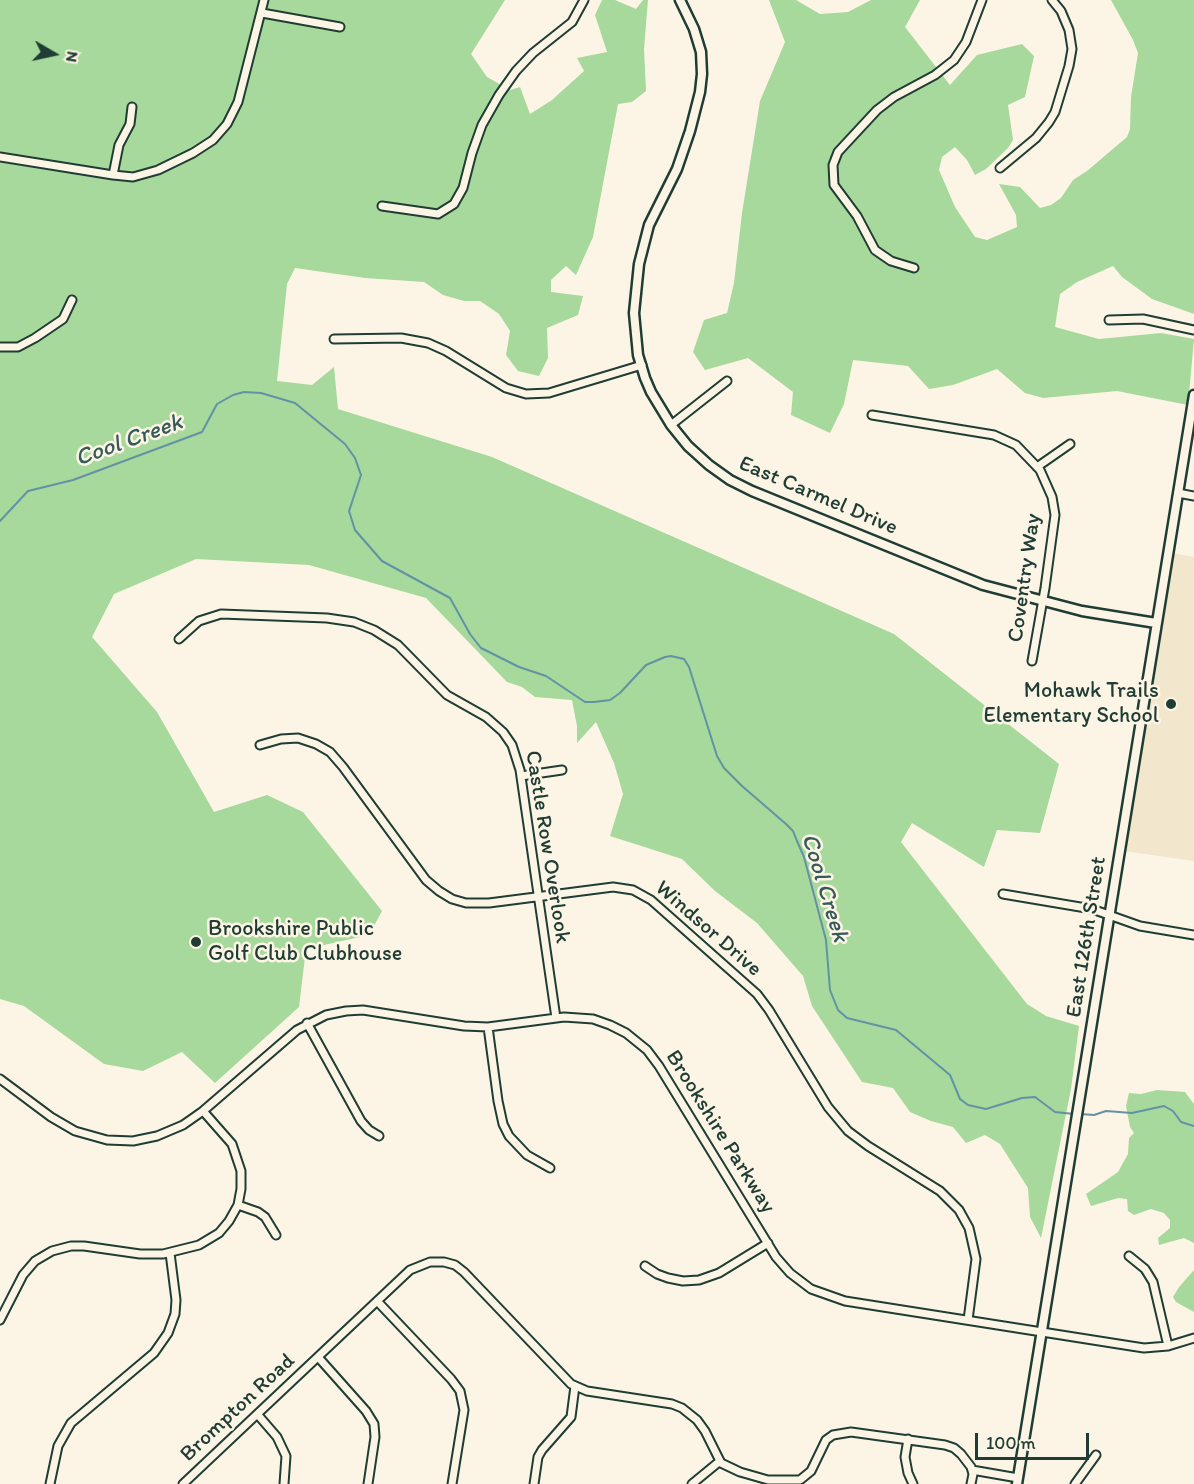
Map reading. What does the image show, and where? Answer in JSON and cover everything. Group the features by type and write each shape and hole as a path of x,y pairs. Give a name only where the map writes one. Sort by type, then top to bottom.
{"street":[{"path":"0,157 133,177 158,170 193,153 213,140 227,124 238,102 264,0"},
{"path":"382,206 438,214 454,204 463,188 482,125 499,95 516,71 533,53 572,21 584,0"},
{"name":"East Carmel Drive","path":"680,0 694,29 700,52 702,74 700,92 690,131 676,169 649,225 639,264 634,313 635,335 642,365 651,392 671,425 688,446 709,465 730,480 752,491 983,585 1082,611 1156,623"},
{"path":"914,268 891,261 876,250 857,216 834,185 833,165 838,152 877,110 894,97 935,75 954,60 966,42 982,0"},
{"path":"1000,168 1036,138 1055,112 1072,49 1069,30 1061,11 1052,0"},
{"path":"262,13 340,27"},
{"path":"113,175 119,145 130,124 132,107"},
{"path":"0,347 18,347 35,338 63,319 72,300"},
{"path":"1109,320 1143,320 1194,330"},
{"path":"334,339 401,338 428,343 446,351 506,388 525,394 549,393 642,365"},
{"path":"671,425 727,381"},
{"name":"East 126th Street","path":"1018,1481 1194,396"},
{"name":"Coventry Way","path":"872,415 994,435 1016,445 1037,467 1050,490 1054,515 1032,661"},
{"path":"1037,467 1070,444"},
{"path":"1178,493 1194,495"},
{"name":"Castle Row Overlook","path":"179,639 199,621 221,615 336,619 361,624 398,645 447,695 486,717 503,732 516,753 521,776 556,1018"},
{"name":"Windsor Drive","path":"260,745 275,740 294,738 310,741 330,752 426,880 447,896 458,901 475,904 620,887 638,892 664,910 749,986 769,1010 828,1107 842,1124 868,1146 940,1191 965,1219 972,1237 976,1258 968,1320"},
{"path":"521,776 562,770"},
{"path":"1003,894 1092,909 1140,926 1194,935"},
{"name":"Brookshire Parkway","path":"0,1079 62,1124 88,1136 107,1140 133,1141 157,1136 183,1125 203,1111 307,1023 336,1013 363,1010 464,1026 488,1027 556,1018 583,1017 610,1024 626,1033 647,1050 768,1243 790,1274 806,1286 824,1295 845,1301 1144,1348 1168,1346 1194,1338"},
{"path":"307,1023 361,1121 379,1136"},
{"path":"488,1027 503,1124 509,1136 527,1155 550,1168"},
{"path":"0,1320 23,1275 35,1261 52,1251 64,1247 84,1246 140,1254 170,1254 199,1245 224,1227 238,1204 242,1180 240,1163 232,1144 203,1111"},
{"path":"238,1204 265,1217 276,1235"},
{"path":"645,1266 668,1278 683,1281 699,1280 724,1270 768,1243"},
{"path":"50,1484 58,1446 71,1423 154,1353 168,1333 175,1314 176,1300 170,1254"},
{"path":"1129,1256 1145,1269 1153,1282 1168,1346"},
{"name":"Brompton Road","path":"183,1484 410,1270 430,1262 455,1265 464,1272 563,1378 575,1386"},
{"path":"377,1301 460,1391 464,1410 452,1484"},
{"path":"318,1357 366,1411 374,1424 375,1437 368,1484"},
{"path":"534,1484 538,1457 571,1417 575,1386 672,1404 682,1408 697,1420 725,1466 758,1478 800,1480 811,1471 826,1440 833,1435 851,1432 908,1439 954,1448 968,1461 972,1470 971,1484"},
{"path":"258,1414 277,1437 286,1456 284,1484"},
{"path":"908,1439 905,1457 913,1484"},
{"path":"1075,1484 1096,1455"},
{"path":"692,1484 720,1461"},
{"path":"972,1470 1018,1481"}],"shaded area":[{"name":"Mohawk Trails Elementary School","path":"1173,553 1194,557 1194,861 1124,851"}],"green space":[{"path":"0,0 505,0 471,54 487,77 510,90 520,87 530,114 552,100 584,71 577,58 607,52 595,15 602,0 615,0 636,9 643,0 648,0 644,49 646,91 632,102 618,104 593,237 576,275 566,266 551,280 551,292 583,296 578,315 547,328 548,358 539,376 518,371 506,355 510,331 499,314 480,301 464,301 443,295 424,282 365,278 295,268 287,284 277,381 312,385 334,367 338,409 492,457 894,634 1059,764 1040,833 997,830 984,867 912,823 901,842 1027,1004 1046,1016 1079,1026 1071,1089 1041,1238 1030,1217 1028,1188 1000,1144 985,1135 966,1143 953,1127 910,1112 893,1088 862,1082 812,1006 803,976 757,923 715,891 682,859 610,836 623,794 614,763 596,722 577,743 577,726 572,700 535,697 522,687 507,682 426,598 309,565 196,559 114,594 92,637 157,712 214,812 267,795 303,812 382,911 369,935 306,949 299,1007 215,1083 182,1052 143,1071 104,1064 24,1006 0,999"},
{"path":"769,0 796,0 820,14 848,12 871,0 920,0 905,27 950,85 977,55 1022,44 1034,56 1025,97 1008,105 1013,140 1008,148 986,169 975,175 967,160 955,147 942,157 939,170 955,207 975,237 987,240 1017,227 1016,215 999,184 1020,187 1040,208 1051,205 1061,198 1073,180 1127,137 1130,129 1131,97 1138,53 1111,0 1194,0 1194,314 1152,299 1122,277 1113,266 1077,282 1060,294 1055,327 1099,339 1161,333 1194,339 1188,405 1117,391 1043,398 1025,393 997,369 953,385 929,389 908,366 853,360 844,404 830,433 791,415 793,392 748,358 705,370 693,352 704,320 727,313 734,283 742,213 760,101 785,42"},
{"path":"1157,1090 1185,1092 1194,1104 1194,1243 1184,1238 1159,1245 1158,1238 1170,1228 1170,1220 1164,1213 1151,1209 1134,1215 1128,1211 1127,1199 1118,1198 1091,1206 1086,1194 1118,1172 1128,1154 1129,1138 1134,1133 1130,1127 1126,1106 1129,1093 1141,1094"},
{"path":"1194,1270 1194,1312 1176,1302 1173,1297"}],"waterway":[{"name":"Cool Creek","path":"0,521 28,491 73,480 202,432 217,404 233,395 244,392 261,393 295,403 345,444 355,458 361,475 349,511 355,530 382,561 450,598 470,634 481,648 519,667 546,676 585,702 610,700 620,693 646,665 671,656 684,659 689,667 717,756 724,768 793,831 804,857 826,940 830,990 838,1010 847,1018 896,1030 950,1075 960,1099 968,1105 986,1109 1022,1098 1035,1097 1055,1112 1074,1114"},
{"name":"Cool Creek","path":"1080,1114 1094,1115 1106,1111 1132,1113 1164,1106 1173,1111 1181,1122 1194,1126"}],"place":[{"name":"Mohawk Trails Elementary School","path":"1171,704"},
{"name":"Brookshire Public Golf Club Clubhouse","path":"196,942"}]}
